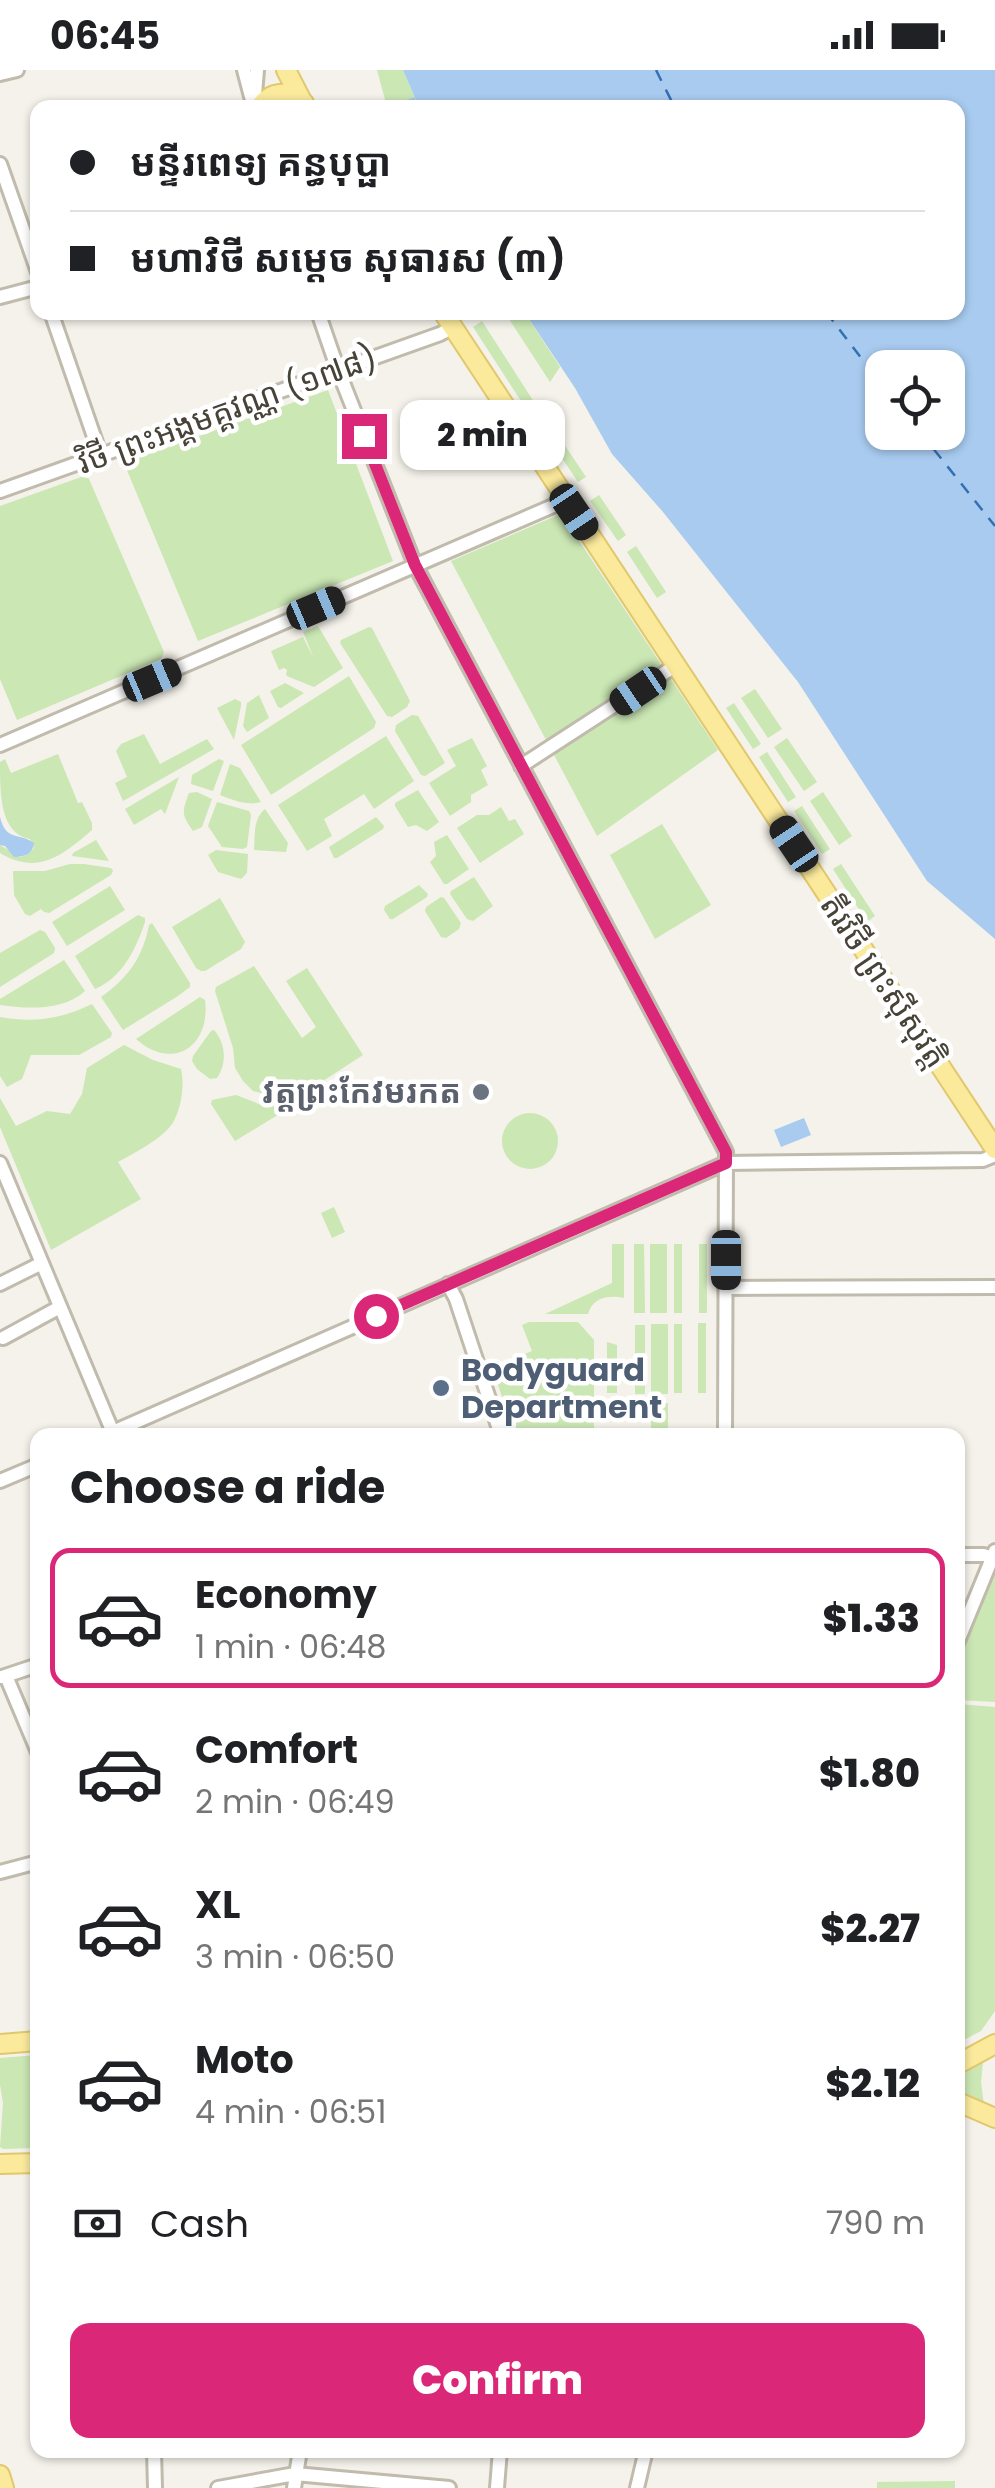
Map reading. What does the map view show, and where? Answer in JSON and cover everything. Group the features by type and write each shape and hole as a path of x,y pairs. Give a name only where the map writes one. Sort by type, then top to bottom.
{"main road":[{"path":"286,70 302,100"},
{"path":"263,100 275,94 299,100"},
{"name":"តីរវិថី ព្រះស៊ីសុវត្តិ","path":"448,320 995,1152"},
{"path":"0,2044 30,2042"},
{"path":"965,2060 995,2044"},
{"path":"965,2105 995,2118"},
{"path":"0,2164 30,2163"},
{"path":"0,2474 4,2488"}],"street":[{"path":"0,74 17,70"},
{"path":"244,70 254,100"},
{"path":"256,100 257,70"},
{"path":"0,164 30,249"},
{"path":"0,297 30,289"},
{"path":"55,320 100,454"},
{"path":"321,320 415,565 726,1152 725,1428"},
{"name":"វិថី ព្រះអង្គមគ្គវណ្ណ (១៧៨)","path":"0,491 440,334 448,320"},
{"path":"0,745 565,498"},
{"path":"521,766 676,666"},
{"path":"124,1428 726,1163 983,1160 995,1152"},
{"path":"0,1163 109,1428"},
{"path":"0,1284 42,1263"},
{"path":"448,1284 499,1428"},
{"path":"726,1288 995,1287"},
{"path":"3,1338 60,1307"},
{"path":"0,1481 30,1468"},
{"path":"965,1555 994,1554 965,1624"},
{"path":"30,1669 3,1677 30,1733"},
{"path":"0,1872 30,1864"},
{"path":"154,2458 155,2488"},
{"path":"497,2488 499,2458"},
{"path":"637,2488 644,2458"},
{"path":"218,2488 294,2481 449,2488"}],"green space":[{"path":"377,70 403,70 416,100 385,100"},
{"path":"510,320 530,320 560,367 550,382"},
{"path":"482,321 541,413 532,418 473,327"},
{"path":"328,390 393,561 198,641 124,463"},
{"path":"552,426 586,477 578,482 544,431"},
{"path":"84,476 89,479 164,652 161,659 17,720 0,679 0,506"},
{"path":"599,495 626,535 618,541 590,501"},
{"path":"558,515 564,518 718,750 597,836 451,561"},
{"path":"636,546 666,592 657,598 627,552"},
{"path":"318,626 343,668 314,687 289,677 284,668 279,670 271,651 303,637 314,659 303,632"},
{"path":"369,627 410,701 392,717 387,716 340,643"},
{"path":"349,676 376,722 374,728 271,795 241,745"},
{"path":"285,683 304,693 281,708 270,691"},
{"path":"755,689 782,729 768,738 741,698"},
{"path":"259,695 269,718 247,732 243,726 247,703"},
{"path":"235,699 241,706 234,740 217,708"},
{"path":"734,703 761,744 753,749 726,708"},
{"path":"412,715 418,716 445,763 425,776 395,731 396,725"},
{"path":"144,734 160,764 207,739 214,749 123,801 115,783 127,777 116,751 121,744"},
{"path":"386,736 414,781 374,809 364,794 324,819 332,836 307,851 278,805"},
{"path":"472,738 487,766 481,770 488,785 450,816 429,783 456,766 447,750"},
{"path":"787,738 817,782 804,791 774,747"},
{"path":"767,752 796,797 788,802 759,757"},
{"path":"58,754 92,830 49,859 26,863 14,860 0,853 0,845 20,857 34,848 30,839 20,836 7,821 0,762 5,759 11,773"},
{"path":"219,759 224,761 213,791 191,784 192,775"},
{"path":"230,764 240,768 261,802 245,803 220,795"},
{"path":"179,777 165,814 161,809 134,825 125,809"},
{"path":"418,790 439,822 427,831 416,825 408,827 395,806"},
{"path":"823,792 852,836 839,845 810,801"},
{"path":"189,793 212,799 202,827 193,831 184,809"},
{"path":"217,802 249,811 247,847 222,847 208,826"},
{"path":"802,806 830,849 822,854 794,811"},
{"path":"501,807 524,834 480,863 457,828 477,815 489,815"},
{"path":"265,809 288,843 286,852 254,850 257,822"},
{"path":"376,817 383,829 334,858 329,847"},
{"path":"662,824 711,905 655,939 610,855"},
{"path":"447,835 469,869 444,884 430,862 436,856 434,842"},
{"path":"96,840 109,861 72,856 73,853"},
{"path":"216,850 248,854 247,873 241,879 218,872 208,855"},
{"path":"70,864 113,871 49,913 41,909 30,916 25,914 14,895 13,871 45,871"},
{"path":"841,864 875,916 867,922 833,869"},
{"path":"474,877 493,906 473,921 467,919 450,894"},
{"path":"419,885 427,897 390,919 385,906"},
{"path":"110,886 125,910 67,946 52,922"},
{"path":"441,897 461,923 446,938 441,937 425,911"},
{"path":"220,898 245,942 241,949 201,971 172,927"},
{"path":"138,915 145,922 132,952 113,978 95,989 75,956"},
{"path":"152,923 190,987 123,1030 101,997 133,966"},
{"path":"40,930 55,948 54,953 0,987 0,953"},
{"path":"64,960 85,991 76,998 45,1007 0,1005 0,999"},
{"path":"254,966 302,1038 316,1027 286,981 307,968 363,1055 306,1092 253,1091 235,1068 233,1048 215,991"},
{"path":"200,997 205,1000 202,1030 187,1049 163,1053 136,1039"},
{"path":"92,1004 111,1037 79,1055 31,1055 22,1079 7,1087 0,1076 0,1017 48,1018"},
{"path":"214,1030 223,1047 224,1060 217,1078 210,1079 192,1061"},
{"path":"124,1045 181,1069 178,1112 162,1135 118,1162 141,1199 51,1250 0,1127 0,1098 16,1126 47,1111 70,1114 82,1094 87,1068"},
{"path":"236,1095 264,1106 294,1105 235,1141 211,1104 212,1100"},
{"path":"530,1113 550,1121 558,1141 550,1161 530,1169 510,1161 502,1141 510,1121"},
{"path":"334,1207 345,1232 332,1238 321,1213"},
{"path":"612,1244 624,1244 624,1298 602,1298 588,1314 545,1314 612,1283"},
{"path":"634,1244 644,1244 645,1313 634,1313"},
{"path":"650,1244 667,1244 667,1313 650,1313"},
{"path":"674,1244 682,1244 682,1313 674,1313"},
{"path":"699,1244 707,1244 707,1313 699,1313"},
{"path":"578,1322 594,1340 594,1428 513,1428 492,1367 532,1351 522,1325"},
{"path":"698,1323 706,1323 706,1393 698,1393"},
{"path":"651,1324 668,1324 668,1394 651,1394"},
{"path":"674,1324 682,1324 682,1393 674,1393"},
{"path":"635,1325 645,1325 645,1394 635,1394"},
{"path":"607,1342 617,1345 617,1393 607,1393"},
{"path":"651,1403 668,1403 668,1428 651,1428"},
{"path":"995,1564 995,1702 965,1700 965,1639"},
{"path":"965,1705 995,1707 995,2011 981,2031 965,2039"},
{"path":"30,2056 30,2148 0,2147 0,2058"},
{"path":"983,2062 981,2107 965,2096 965,2071"},
{"path":"955,2481 955,2488 877,2488 877,2482"}],"water":[{"path":"403,70 995,70 995,939 927,881 798,682 612,454 575,388 530,320 965,320 965,100 416,100"},
{"path":"0,817 9,833 34,843 30,852 14,857 0,845"},
{"path":"804,1118 811,1135 781,1147 774,1130"}],"ferry route":[{"path":"656,70 671,100"},
{"path":"832,320 865,363"},
{"path":"934,450 995,526"}],"place":[{"name":"វត្តព្រះកែវមរកត","path":"481,1092"},
{"name":"Bodyguard Department","path":"441,1388"}],"route":[{"path":"364,436 415,565 726,1152 726,1163 376,1316"}]}
